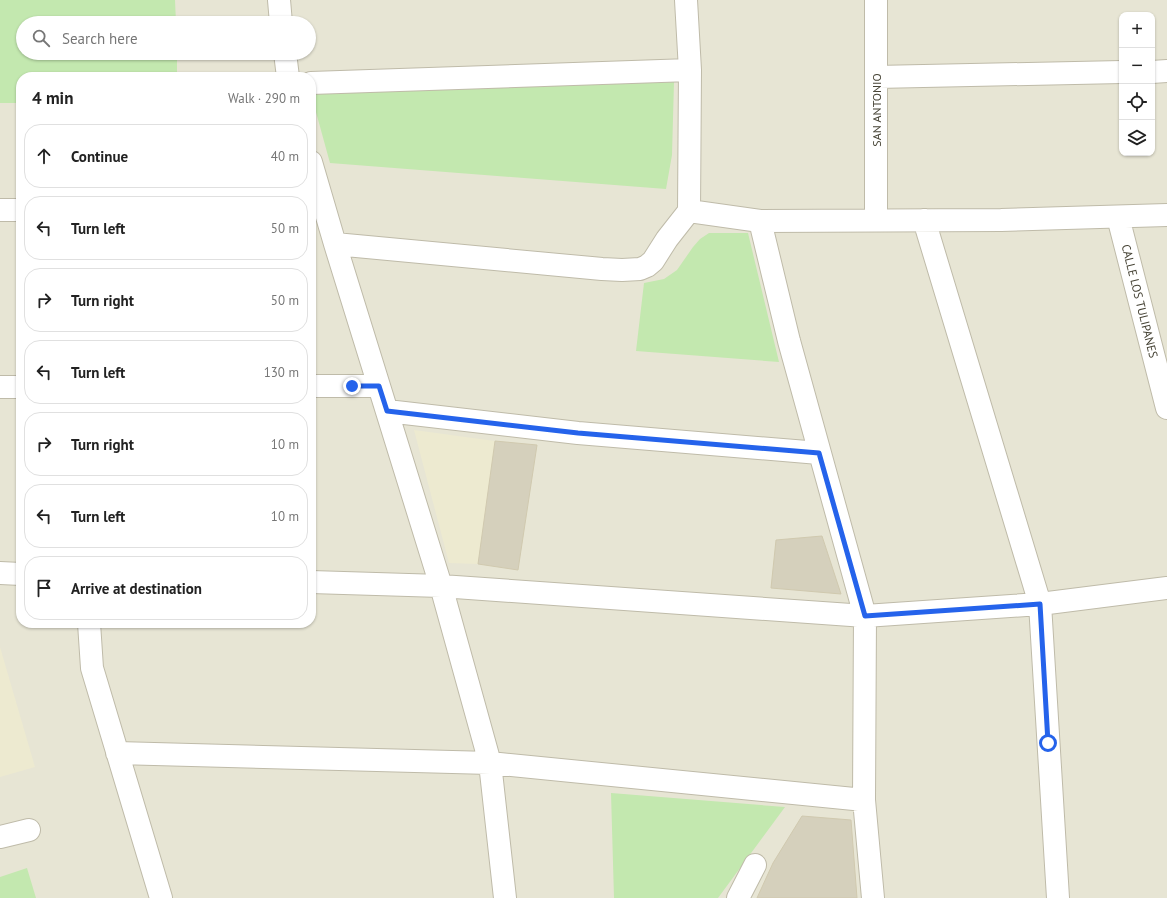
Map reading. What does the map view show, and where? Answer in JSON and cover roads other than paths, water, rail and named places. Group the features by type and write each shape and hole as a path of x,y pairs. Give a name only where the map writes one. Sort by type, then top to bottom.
{"street":[{"path":"279,0 280,16"},
{"path":"335,244 602,269 640,269 647,266 653,261 667,239 689,211 690,70 686,0"},
{"name":"SAN ANTONIO","path":"876,0 876,220"},
{"path":"286,60 287,72"},
{"path":"316,83 690,70"},
{"path":"1155,72 1167,71"},
{"path":"876,77 1119,72"},
{"path":"316,197 318,211 335,244 442,586 490,763 505,898"},
{"path":"0,210 16,210"},
{"path":"689,211 760,221 1001,220 1167,215"},
{"name":"CALLE LOS TULIPANES","path":"1118,217 1167,408"},
{"path":"924,220 1040,604 1058,898"},
{"path":"760,221 789,341 865,616 864,800 874,898"},
{"path":"316,386 379,386"},
{"path":"0,387 16,387"},
{"path":"387,411 578,433 819,453"},
{"path":"0,573 16,574"},
{"path":"316,582 442,586 865,616 1040,604 1167,588"},
{"path":"89,628 92,668 160,898"},
{"path":"117,752 490,763 864,800"},
{"path":"0,837 29,830"},
{"path":"738,898 755,865"}]}
